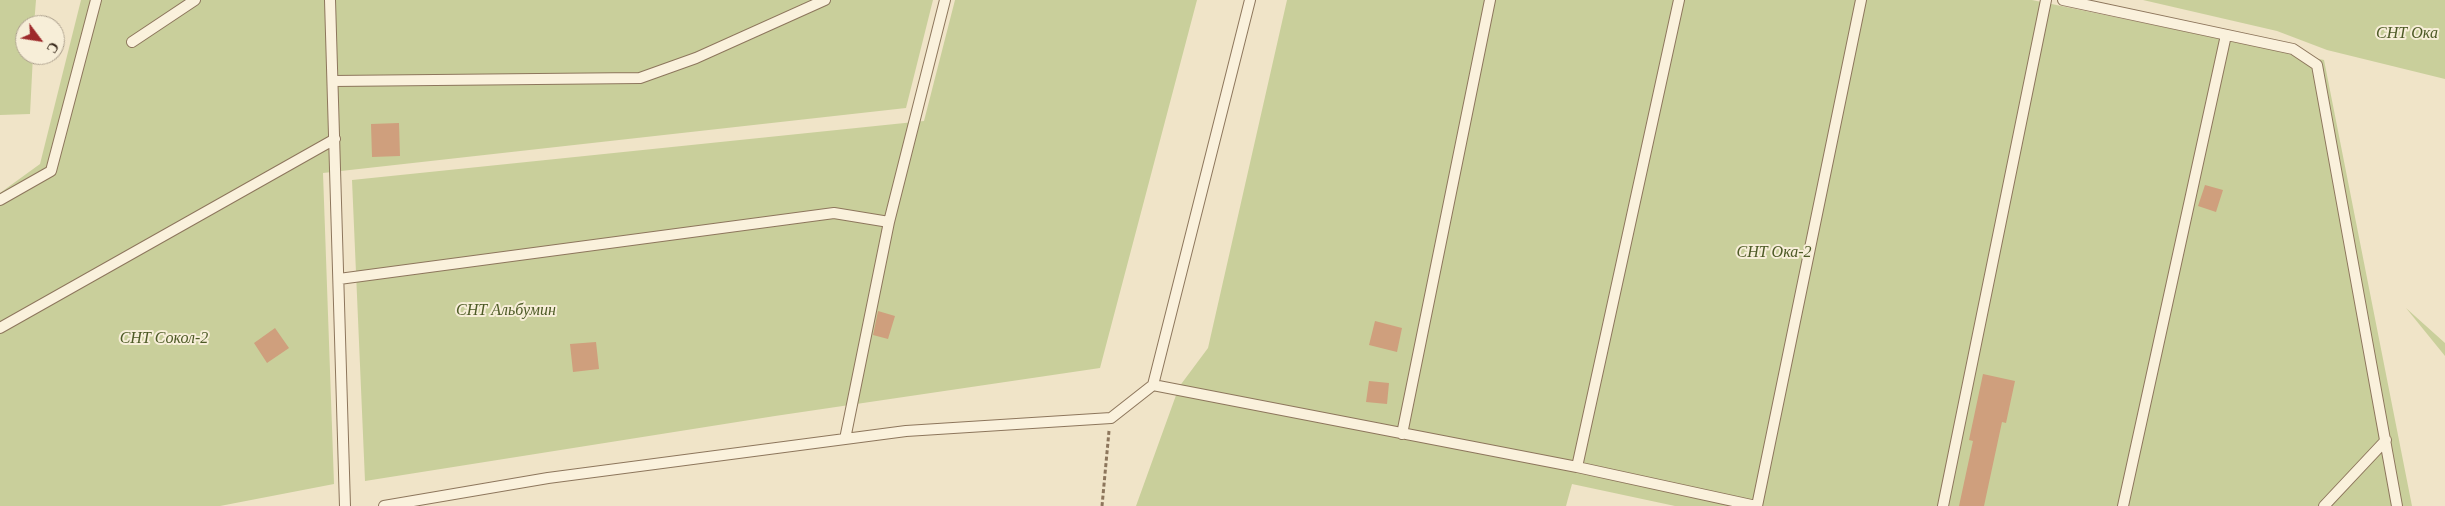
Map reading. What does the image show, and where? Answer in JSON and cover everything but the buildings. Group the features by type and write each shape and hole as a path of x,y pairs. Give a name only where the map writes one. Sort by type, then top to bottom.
{"lane":[{"path":"0,200 51,171 96,0"},
{"path":"132,42 195,0"},
{"path":"330,0 346,506"},
{"path":"333,81 640,78 696,58 825,0"},
{"path":"845,439 889,222 945,0"},
{"path":"384,506 548,478 906,431 1110,418 1153,385 1250,0"},
{"path":"1402,434 1490,0"},
{"path":"1578,467 1679,0"},
{"path":"1153,385 1578,467 1756,506 1860,0"},
{"path":"1943,506 2046,0"},
{"path":"2063,0 2293,49 2317,65 2397,506"},
{"path":"2123,506 2226,35"},
{"path":"0,328 335,139"},
{"path":"339,279 834,213 889,222"},
{"path":"2324,506 2386,440"}],"path":[{"path":"1102,506 1110,418"}],"green space":[{"path":"0,0 36,0 35,15 15,15 15,65 32,65 30,114 0,115"},
{"name":"СНТ Сокол-2","path":"81,0 933,0 906,108 323,173 334,484 220,506 0,506 0,193 40,164"},
{"name":"СНТ Альбумин","path":"955,0 1197,0 1100,368 775,416 365,481 352,180 924,121"},
{"name":"СНТ Ока-2","path":"1287,0 2032,0 2324,60 2412,506 1675,506 1572,484 1566,506 1136,506 1179,387 1208,348"},
{"name":"СНТ Ока","path":"2143,0 2445,0 2445,79 2327,50 2277,31"},
{"path":"2406,308 2445,343 2445,356"}]}
